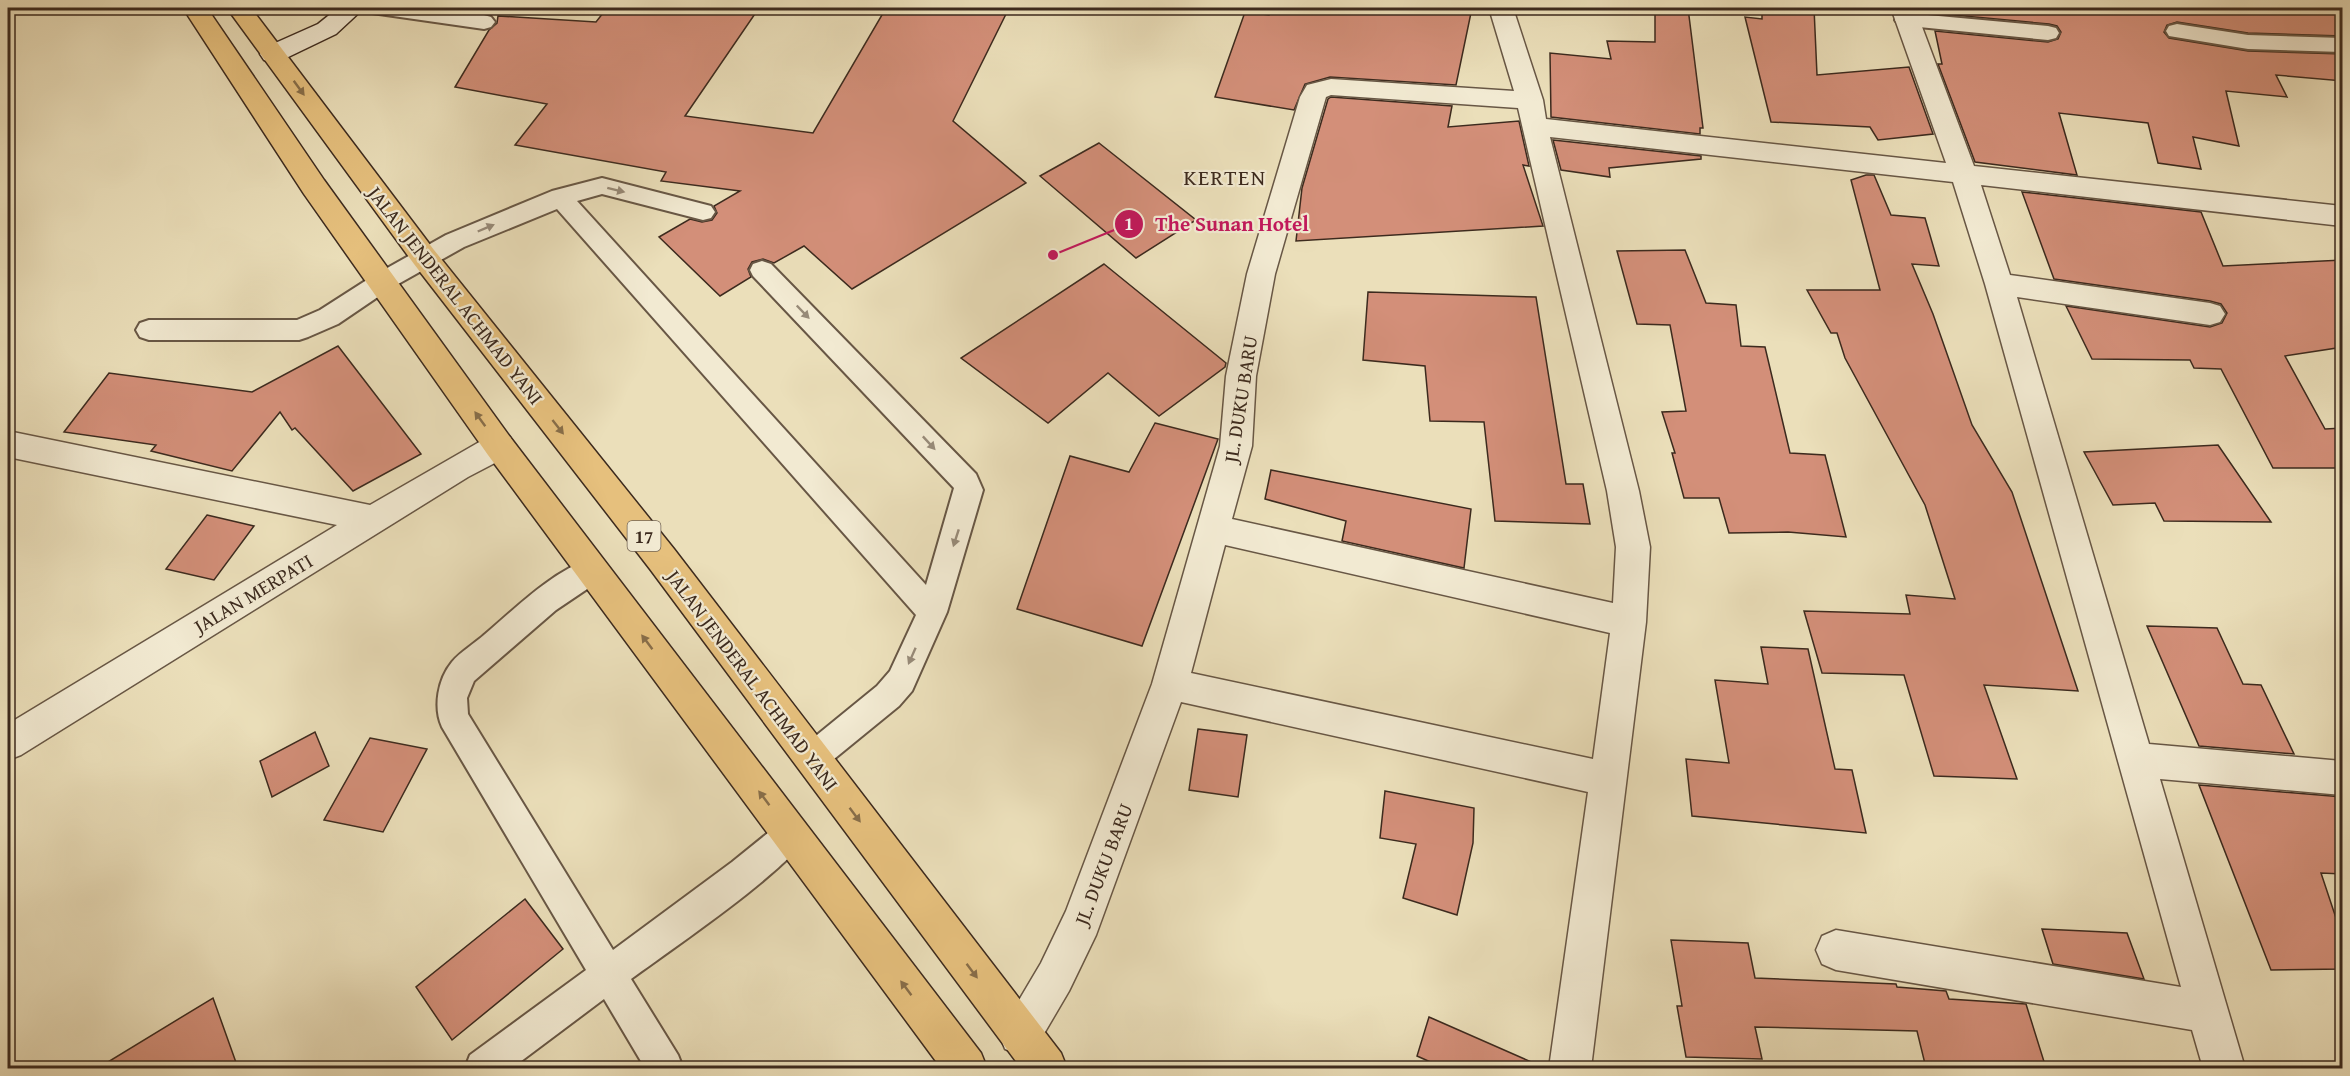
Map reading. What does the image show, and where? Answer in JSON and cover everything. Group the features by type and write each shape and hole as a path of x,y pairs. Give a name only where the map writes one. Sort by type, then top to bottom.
{"highway":[{"path":"195,8 314,187 499,446 966,1068"},
{"name":"JALAN JENDERAL ACHMAD YANI","path":"239,8 423,257 662,559 1046,1068"},
{"path":"235,69 273,54"},
{"path":"314,187 357,167"}],"street":[{"path":"1501,8 1532,113 1623,492 1633,547 1629,622 1606,779 1570,1068"},
{"path":"273,54 327,29 349,10"},
{"path":"1904,14 1964,172 1999,284 2224,1068"},
{"name":"JL. DUKU BARU","path":"1020,1034 1073,942 1170,684 1236,446 1241,376 1261,274 1316,91 1331,87 1532,113"},
{"path":"1532,113 1964,172 2343,216"},
{"path":"1999,284 2210,314"},
{"path":"8,444 374,519"},
{"name":"JALAN MERPATI","path":"8,743 374,519 499,446"},
{"path":"1213,528 1629,622"},
{"path":"1170,684 1606,779"},
{"path":"2136,760 2343,778"},
{"path":"1836,950 2209,1012"}],"lane":[{"path":"380,8 484,22"},
{"path":"1904,14 2048,33"},
{"path":"2177,31 2248,42 2343,45"},
{"path":"149,330 299,330 329,317 423,257 455,241 584,189 602,186 703,212"},
{"path":"560,197 932,612"},
{"path":"762,270 966,482 969,497 932,612 901,681 888,696 812,758"},
{"path":"592,570 546,601 462,672 452,698 453,717 665,1068"},
{"path":"483,1068 744,873 791,835"}],"building":[{"path":"607,8 759,8 685,116 813,133 886,8 1009,8 953,121 1026,183 852,289 804,246 774,263 763,259 752,262 748,269 751,277 720,296 659,237 690,219 702,222 712,220 717,213 714,206 740,191 661,181 666,172 515,145 547,104 455,87 489,30 497,23 498,16 596,22"},
{"path":"1271,8 1472,8 1456,85 1330,77 1305,84 1294,110 1215,97 1245,12 1269,15"},
{"path":"1655,8 1688,8 1703,128 1700,128 1700,134 1551,117 1550,53 1611,59 1607,41 1655,42"},
{"path":"1762,8 1814,8 1817,75 1909,67 1933,134 1878,140 1870,127 1771,122 1745,17 1762,19"},
{"path":"1930,8 2333,8 2343,27 2343,36 2248,33 2177,22 2167,25 2164,32 2169,38 2248,51 2343,54 2343,81 2276,75 2287,97 2226,91 2239,146 2193,137 2201,169 2158,163 2148,123 2059,113 2077,175 1975,162 1938,64 1942,64 1935,31 2048,42 2058,39 2061,32 2057,26 2049,24 1932,13"},
{"path":"1331,97 1452,106 1448,127 1519,121 1529,166 1523,165 1543,226 1296,241 1302,188 1328,99"},
{"path":"1553,140 1701,156 1701,159 1609,168 1610,177 1561,170"},
{"path":"1099,143 1196,220 1136,258 1040,176"},
{"path":"1874,175 1891,215 1925,218 1939,266 1912,264 1933,314 1972,425 2012,492 2078,691 1984,685 2017,779 1934,776 1904,675 1822,673 1804,611 1910,614 1906,595 1955,599 1925,505 1845,358 1837,333 1831,333 1807,290 1880,290 1851,180"},
{"path":"2022,192 2201,212 2223,266 2343,260 2343,347 2285,356 2325,429 2343,428 2343,468 2273,468 2221,369 2194,368 2190,360 2092,359 2066,306 2210,327 2222,323 2227,313 2221,304 2210,301 2054,279"},
{"path":"1685,250 1706,303 1736,305 1741,346 1765,347 1790,453 1825,455 1846,537 1788,532 1729,533 1719,498 1684,498 1672,453 1675,453 1662,412 1686,411 1670,325 1637,324 1617,251"},
{"path":"1104,264 1226,363 1225,367 1159,416 1108,373 1048,423 961,358"},
{"path":"1368,292 1536,297 1566,484 1583,484 1590,524 1495,521 1484,422 1430,421 1425,366 1363,360"},
{"path":"338,346 421,454 353,491 295,428 292,430 280,412 232,471 151,451 156,445 64,432 109,373 252,392"},
{"path":"1155,423 1218,439 1142,646 1017,609 1070,456 1129,472"},
{"path":"2218,445 2271,522 2164,521 2155,503 2113,505 2084,452"},
{"path":"1271,470 1471,509 1464,568 1342,541 1346,521 1265,499"},
{"path":"207,515 254,526 214,580 166,569"},
{"path":"2147,626 2217,628 2243,684 2261,685 2294,754 2199,746"},
{"path":"1761,647 1808,649 1835,769 1852,770 1866,833 1692,816 1686,759 1729,763 1715,680 1768,684"},
{"path":"1198,729 1247,735 1238,797 1189,790"},
{"path":"315,732 329,766 272,797 260,761"},
{"path":"370,738 427,749 383,832 324,820"},
{"path":"2199,785 2343,797 2343,874 2321,873 2343,939 2343,969 2271,970"},
{"path":"1385,791 1474,808 1473,843 1457,915 1403,898 1416,844 1380,838"},
{"path":"525,899 563,949 452,1040 416,987"},
{"path":"2042,929 2127,933 2144,979 2053,964"},
{"path":"1671,940 1748,943 1755,978 1896,984 1897,987 1946,991 1949,999 2026,1004 2046,1068 1926,1068 1917,1031 1755,1027 1762,1059 1686,1057 1677,1006 1682,1006"},
{"path":"213,998 238,1068 98,1068"},
{"path":"1429,1017 1545,1068 1444,1068 1417,1056"}],"place":[{"name":"The Sunan Hotel","path":"1053,255"}],"district":[{"name":"KERTEN","path":"1225,177"}]}
